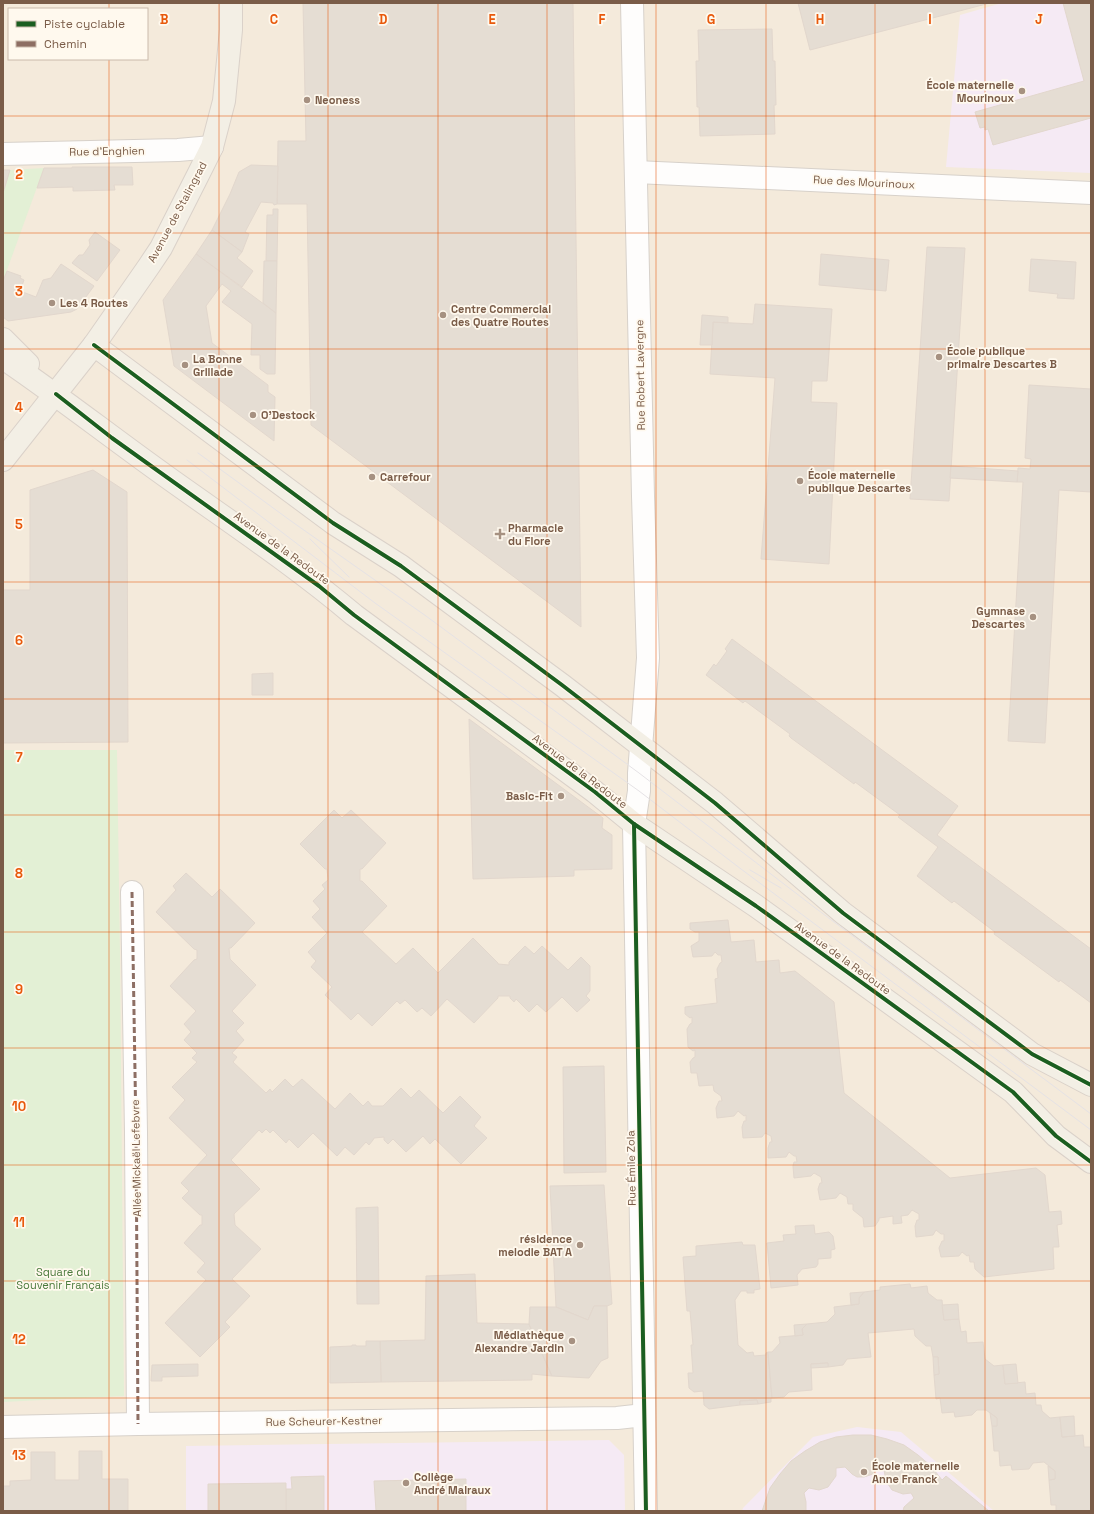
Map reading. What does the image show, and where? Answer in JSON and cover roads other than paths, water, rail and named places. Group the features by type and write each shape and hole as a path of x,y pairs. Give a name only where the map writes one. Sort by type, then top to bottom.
{"main road":[{"name":"Avenue de Stalingrad","path":"3,460 94,345 161,248 212,147 224,101 231,30 230,3"},
{"path":"3,339 56,394"},
{"path":"94,345 333,523 419,579 641,746 715,803 843,913 1032,1054 1091,1085"},
{"path":"3,358 56,394"},
{"name":"Avenue de la Redoute","path":"56,394 112,438 319,586 354,615 595,792 634,824 763,911 1013,1092 1056,1136 1091,1162"}],"street":[{"name":"Rue Robert Lavergne","path":"632,3 642,496 648,658 639,773 639,791 634,824"},
{"name":"Rue d'Enghien","path":"3,154 178,150 212,147"},
{"name":"Rue des Mourinoux","path":"636,172 1091,193"},
{"name":"Rue Émile Zola","path":"634,824 646,1511"},
{"name":"Allée Mickaël Lefebvre","path":"132,892 136,1140 138,1424"},
{"name":"Rue Scheurer-Kestner","path":"3,1427 617,1418 644,1415"}],"tram line":[{"path":"198,453 291,521 426,616 639,773 814,907 1091,1114"},
{"path":"187,460 375,603 639,791 741,869 1091,1130"},
{"path":"310,539 349,577"},
{"path":"750,870 781,888"}],"place":[{"name":"École maternelle Mourinoux","path":"1022,91"},
{"name":"Neoness","path":"307,100"},
{"name":"Les 4 Routes","path":"52,303"},
{"name":"Centre Commercial des Quatre Routes","path":"443,315"},
{"name":"École publique primaire Descartes B","path":"939,357"},
{"name":"La Bonne Grillade","path":"185,365"},
{"name":"O'Destock","path":"253,415"},
{"name":"Carrefour","path":"372,477"},
{"name":"École maternelle publique Descartes","path":"800,481"},
{"name":"Pharmacie du Flore","path":"500,534"},
{"name":"Gymnase Descartes","path":"1033,617"},
{"name":"Basic-Fit","path":"561,796"},
{"name":"résidence melodie BAT A","path":"580,1245"},
{"name":"Médiathèque Alexandre Jardin","path":"572,1341"},
{"name":"École maternelle Anne Franck","path":"864,1472"},
{"name":"Collège André Malraux","path":"406,1483"}],"park label":[{"name":"Square du Souvenir Français","path":"63,1278"}]}
